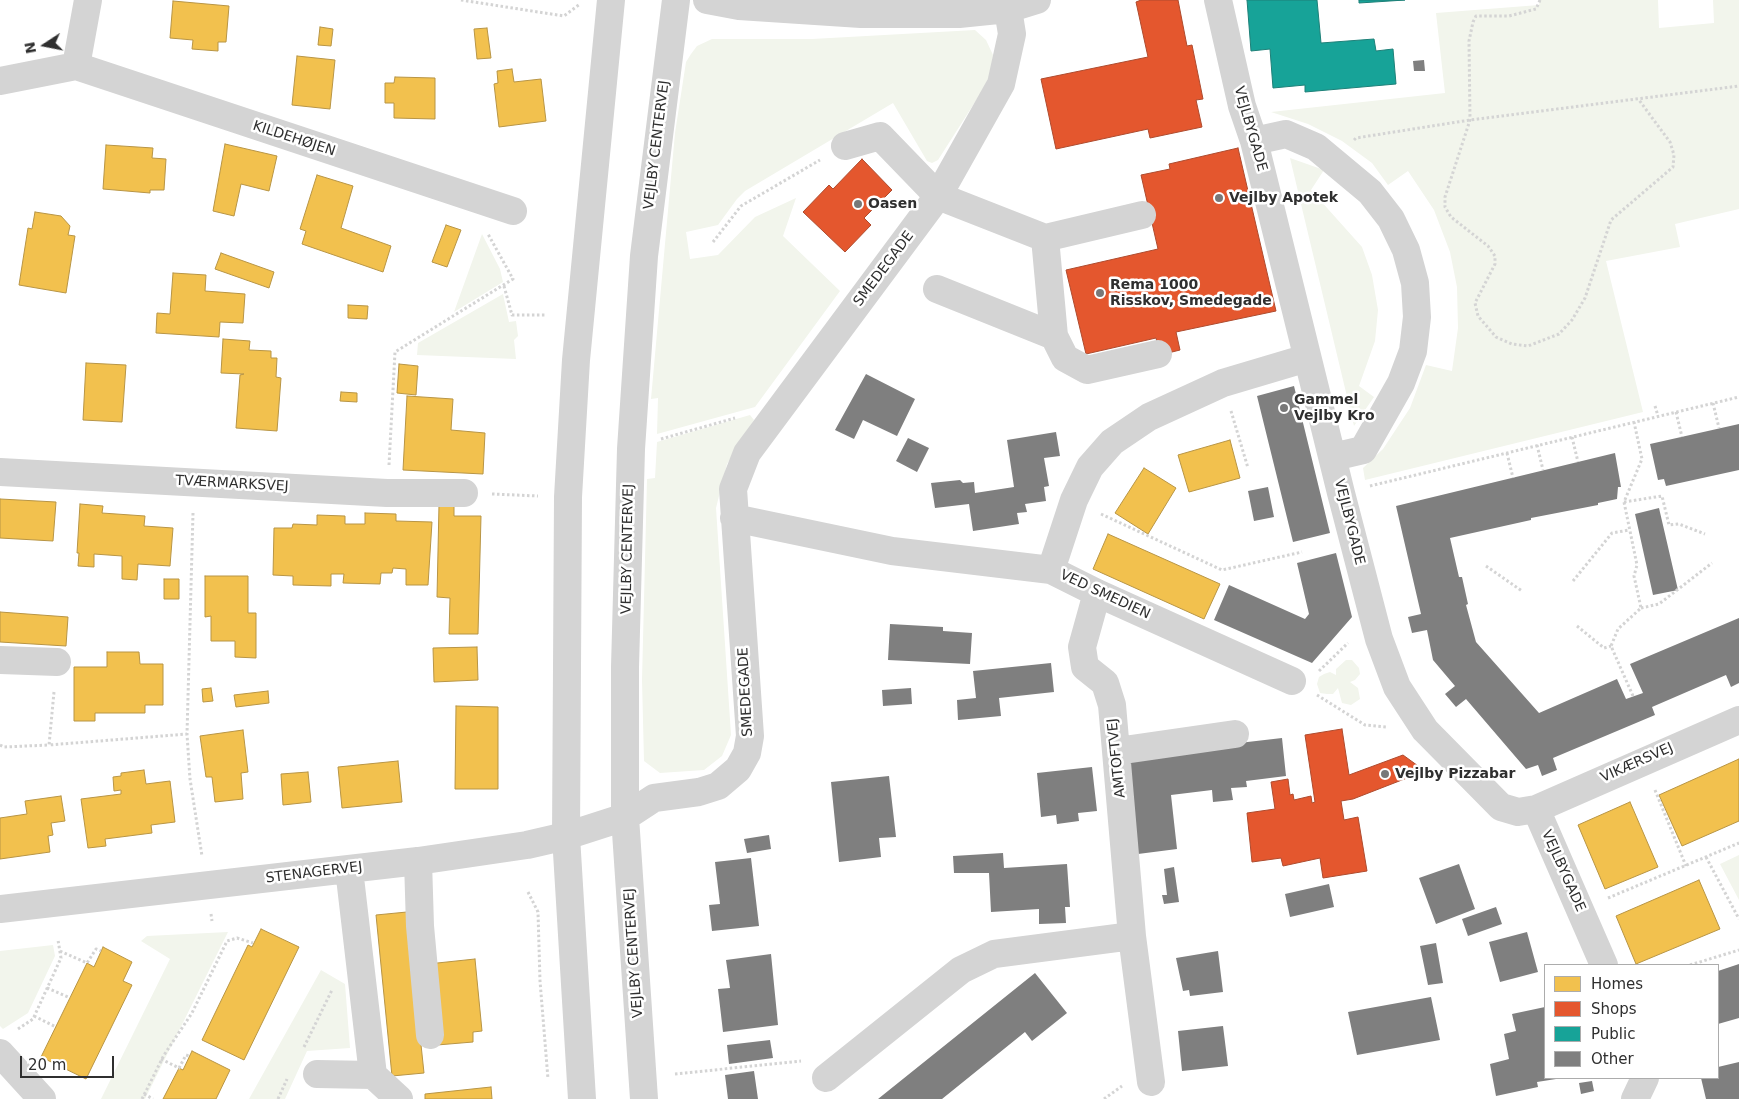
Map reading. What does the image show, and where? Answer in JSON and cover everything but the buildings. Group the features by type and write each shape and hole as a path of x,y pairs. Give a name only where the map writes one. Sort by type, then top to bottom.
{"street":[{"path":"76,66 88,0"},
{"path":"582,1099 566,836 568,497 576,360 612,0"},
{"name":"VEJLBY CENTERVEJ","path":"644,1099 625,817 625,667 631,449 644,256 676,0"},
{"path":"707,0 739,6 861,14 959,14 1008,9 1037,0"},
{"name":"VEJLBYGADE","path":"1218,0 1242,106 1254,141 1341,493 1374,618 1397,687 1425,730 1501,807 1518,812 1536,809 1604,964"},
{"name":"SMEDEGADE","path":"625,817 654,798 699,792 718,786 738,769 747,753 750,736 733,489 748,453 938,196 1002,84 1012,34 1008,9"},
{"name":"KILDEHØJEN","path":"0,81 76,66 514,211"},
{"path":"1254,141 1286,134 1316,147 1370,192 1391,219 1406,250 1415,283 1417,317 1413,351 1401,383 1363,450 1333,457"},
{"path":"845,146 880,136 938,196 1045,238 1142,215"},
{"path":"1045,238 1054,336 1066,358 1087,370 1158,354"},
{"path":"937,289 1054,336"},
{"name":"VED SMEDIEN","path":"1298,684 1097,593 1051,570 1074,500 1090,467 1112,442 1149,417 1223,383 1307,358"},
{"name":"TVÆRMARKSVEJ","path":"0,472 387,493 464,493"},
{"path":"734,518 892,551 1051,570"},
{"name":"AMTOFTVEJ","path":"1097,593 1082,647 1085,667 1105,683 1112,705 1132,936 1151,1082"},
{"path":"0,660 57,662"},
{"name":"VIKÆRSVEJ","path":"1536,809 1739,720"},
{"path":"1117,751 1235,734"},
{"name":"STENAGERVEJ","path":"0,909 418,861 527,845 566,836 625,817"},
{"path":"418,861 420,926 430,1035"},
{"path":"349,869 373,1075"},
{"path":"826,1078 961,970 994,954 1132,936"},
{"path":"7,1042 42,1099"},
{"path":"302,1067 373,1075 399,1099"},
{"path":"1635,1099 1645,1079"},
{"path":"1646,1079 1654,1099"}],"path":[{"path":"461,0 564,16 587,0"},
{"path":"1540,0 1536,9 1508,16 1476,16 1469,41 1470,120 1445,197 1445,206 1451,217 1488,246 1495,256 1495,264 1475,303 1478,316 1496,337 1512,344 1528,346 1559,334 1572,320 1585,298 1611,220 1673,167 1674,155 1670,142 1662,128 1639,100"},
{"path":"1337,165 1356,138 1470,120 1739,86"},
{"path":"713,242 741,206 845,146"},
{"path":"387,493 395,352 513,279 468,197"},
{"path":"504,286 512,314 546,315"},
{"path":"1223,383 1248,468"},
{"path":"1341,493 1739,397"},
{"path":"1713,403 1719,428"},
{"path":"1656,406 1658,416"},
{"path":"1676,412 1682,437"},
{"path":"652,441 736,418"},
{"path":"1634,422 1642,459 1624,502 1637,565 1634,576 1641,608"},
{"path":"1572,437 1578,462"},
{"path":"1537,445 1543,470"},
{"path":"1507,453 1513,478"},
{"path":"194,482 187,734 190,779 212,921"},
{"path":"464,493 568,497"},
{"path":"1624,502 1662,496 1669,525 1678,524 1705,534"},
{"path":"1074,500 1222,570 1302,552"},
{"path":"1573,581 1612,533 1629,530"},
{"path":"1633,696 1611,646 1618,629 1641,608 1659,604 1712,564"},
{"path":"1486,566 1522,591"},
{"path":"1374,618 1298,684 1365,725 1425,730"},
{"path":"1577,626 1604,648 1611,646"},
{"path":"49,745 57,662"},
{"path":"0,745 13,747 49,745 187,734"},
{"path":"1643,761 1686,866"},
{"path":"1580,909 1739,843"},
{"path":"1706,858 1739,919"},
{"path":"528,892 538,912 540,981 549,1089"},
{"path":"142,1099 161,1059 192,1013 226,942 238,938 254,943"},
{"path":"7,1042 34,1016 61,958 58,940"},
{"path":"60,950 87,963 96,948 101,951"},
{"path":"1693,964 1739,950"},
{"path":"278,1099 302,1067 339,976 362,973"},
{"path":"47,988 70,998"},
{"path":"34,1016 56,1027"},
{"path":"161,1059 179,1068 186,1055 189,1056"},
{"path":"675,1074 804,1061 826,1078"},
{"path":"144,1094 153,1099"}],"shaded area":[{"path":"1540,0 1658,0 1659,28 1714,23 1713,0 1739,0 1739,209 1675,224 1680,247 1606,261 1643,412 1365,480 1363,468 1383,449 1410,408 1426,365 1452,371 1458,328 1457,287 1450,252 1434,210 1408,171 1388,185 1372,163 1342,141 1308,124 1271,112 1445,93 1436,13 1539,5"},
{"path":"975,30 986,40 993,55 991,72 984,88 938,160 932,163 927,161 893,103 745,191 718,225 686,232 690,259 718,255 755,217 796,198 783,236 840,291 755,407 657,434 658,398 651,399 675,133 686,62 697,46 712,39 812,39"},
{"path":"1290,158 1324,170 1311,190 1362,247 1372,275 1378,310 1375,341 1359,386 1374,397 1354,426"},
{"path":"482,234 500,269 503,282 454,312"},
{"path":"503,294 509,322 516,321 518,336 514,340 516,359 417,355 418,343"},
{"path":"750,415 754,420 727,464 716,508 731,735 722,756 704,770 660,773 644,761 642,680 647,479 655,478 657,442"},
{"path":"1346,660 1352,660 1359,668 1360,674 1355,680 1350,682 1358,688 1360,699 1351,705 1342,703 1338,688 1333,694 1320,693 1317,684 1319,677 1324,674 1330,672 1336,675 1336,669"},
{"path":"1739,855 1739,900 1720,864"},
{"path":"228,932 145,1099 101,1099 170,959 141,941 147,936"},
{"path":"53,945 55,956 28,1013 3,1029 0,1026 0,951"},
{"path":"321,970 345,984 350,1048 307,1051 285,1099 249,1099"}],"place":[{"name":"Vejlby Apotek","path":"1219,198"},
{"name":"Oasen","path":"858,204"},
{"name":"Rema 1000 Risskov, Smedegade","path":"1100,293"},
{"name":"Gammel Vejlby Kro","path":"1284,408"},
{"name":"Vejlby Pizzabar","path":"1385,774"}]}
